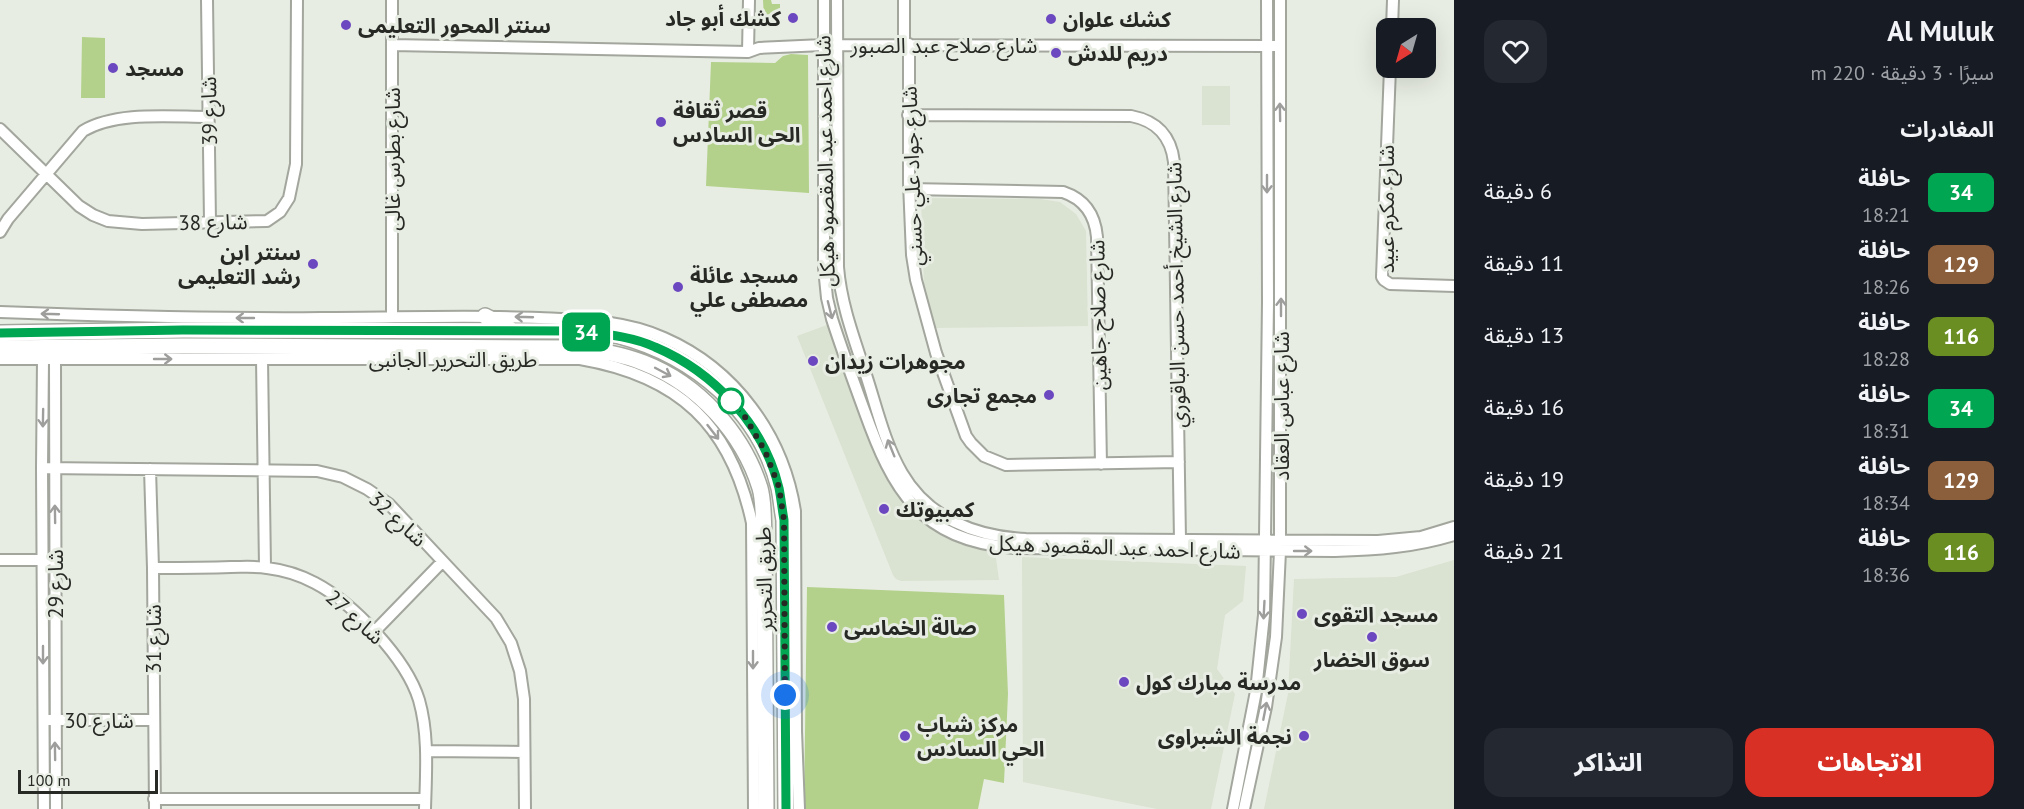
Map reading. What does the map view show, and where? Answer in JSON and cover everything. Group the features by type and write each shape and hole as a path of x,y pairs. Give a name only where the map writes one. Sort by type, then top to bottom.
{"street":[{"name":"شارع 39","path":"207,0 210,222"},
{"name":"شارع 38","path":"0,129 79,206 108,221 142,224 267,221 280,212 289,198 296,164 297,0"},
{"name":"شارع بطرس غالى","path":"392,0 392,317"},
{"path":"748,52 749,0"},
{"name":"شارع احمد عبد المقصود هيكل","path":"824,0 824,268 827,298 832,319 882,457 920,511 943,528 996,547 1280,546 1380,550 1424,544 1454,535"},
{"name":"شارع احمد عبد المقصود هيكل","path":"837,0 838,267 843,304 905,488 949,520 974,531 998,537 1180,540 1266,546"},
{"name":"شارع جواد علي حسني","path":"904,0 912,255 916,280 940,368 966,436 986,458 1006,465 1179,462"},
{"name":"شارع عباس العقاد","path":"1233,809 1257,680 1264,615 1267,0"},
{"name":"شارع عباس العقاد","path":"1244,809 1266,707 1276,637 1280,546 1280,0"},
{"path":"1392,18 1393,0"},
{"name":"شارع صلاح عبد الصبور","path":"392,45 748,52 759,48 907,44 1280,46"},
{"name":"شارع مكرم عبيد","path":"1390,78 1382,277 1390,284 1454,286"},
{"name":"شارع الشيخ أحمد حسن الباقوري","path":"908,115 1131,116 1153,123 1168,140 1174,162 1180,540"},
{"path":"0,232 8,219 83,131 93,125 118,119 209,117"},
{"name":"شارع صلاح جاهين","path":"909,189 1063,192 1079,200 1091,214 1097,237 1101,464"},
{"path":"824,268 838,267"},
{"name":"طريق التحرير الجانبى","path":"0,312 140,317 486,316 606,321 646,331 690,351 716,369 736,388 758,415 783,462 792,495 795,511 789,555 799,809"},
{"path":"486,316 512,330"},
{"path":"265,330 284,318"},
{"path":"183,330 189,338 187,344 183,346"},
{"name":"طريق التحرير","path":"0,333 183,330 579,331 617,335 654,346 689,364 720,388 745,417 765,451 779,487 789,555 787,803"},
{"path":"217,346 214,338 219,330"},
{"path":"120,359 135,346"},
{"name":"طريق التحرير","path":"0,348 135,346 577,348 612,353 646,363 677,380 705,402 729,428 748,458 761,491 764,534 765,763 762,806"},
{"path":"288,347 307,359"},
{"path":"453,360 466,347"},
{"path":"665,352 690,351"},
{"name":"طريق التحرير الجانبى","path":"0,359 580,359 622,368 642,375 670,390 702,419 716,435 733,462 745,492 752,523 762,806"},
{"name":"شارع 29","path":"49,359 42,468 42,560 49,720 56,809"},
{"name":"شارع 29","path":"44,809 56,560 55,468 49,359"},
{"path":"262,359 266,567"},
{"name":"شارع 32","path":"42,468 317,471 343,477 367,489 388,504 496,618 510,643 520,670 524,699 525,809"},
{"name":"شارع 31","path":"150,469 153,568 154,804"},
{"name":"شارع احمد عبد المقصود هيكل","path":"1280,546 1421,537 1454,527"},
{"path":"753,547 764,534"},
{"path":"0,560 56,560"},
{"path":"375,631 442,562"},
{"name":"شارع 27","path":"153,568 266,567 315,582 337,596 375,631 407,674 418,698 425,724 425,804"},
{"name":"شارع 30","path":"49,720 154,720"},
{"path":"426,751 524,752"},
{"path":"765,763 770,768 776,769 782,767 786,762"},
{"path":"762,806 777,795 787,803"},
{"path":"154,804 425,804"}],"shaded area":[{"path":"1202,86 1230,86 1230,125 1202,125"},
{"path":"921,198 1040,199 1060,202 1076,214 1086,231 1088,326 936,328 924,286"},
{"path":"827,325 868,433 897,495 918,519 940,535 995,551 999,580 901,581 893,575 797,336"},
{"name":"مدرسة مبارك كول","path":"1022,557 1246,566 1243,601 1225,615 1217,669 1235,694 1211,809 1157,809 1023,782"},
{"name":"سوق الخضار","path":"1454,560 1454,809 1264,809 1288,694 1294,579 1396,577"}],"green space":[{"path":"763,0 771,0 772,4 780,4 780,20 764,20"},
{"path":"82,37 105,38 105,98 81,98"},
{"path":"808,55 809,193 706,186 711,62 775,63 783,56"},
{"name":"مركز شباب الحي السادس","path":"807,587 1004,595 1008,694 1004,783 984,779 978,809 804,809"}],"bus line":[{"name":"34","path":"0,333 434,329 579,331 617,335 654,346 689,364 720,388 745,417 765,451 779,487 784,520 786,809"}],"place":[{"name":"كشك أبو جاد","path":"793,18"},
{"name":"كشك علوان","path":"1051,19"},
{"name":"سنتر المحور التعليمى","path":"346,25"},
{"name":"دريم للدش","path":"1056,53"},
{"name":"مسجد","path":"113,68"},
{"name":"قصر ثقافة الحى السادس","path":"661,122"},
{"name":"سنتر ابن رشد التعليمى","path":"313,264"},
{"name":"مسجد عائلة مصطفى علي","path":"678,287"},
{"name":"مجوهرات زيدان","path":"813,361"},
{"name":"مجمع تجارى","path":"1049,395"},
{"name":"كمبيوتك","path":"884,509"},
{"name":"مسجد التقوى","path":"1302,614"},
{"name":"صالة الخماسى","path":"832,627"},
{"name":"سوق الخضار","path":"1372,637"},
{"name":"مدرسة مبارك كول","path":"1124,682"},
{"name":"مركز شباب الحي السادس","path":"905,736"},
{"name":"نجمة الشبراوى","path":"1304,736"}],"route":[{"path":"731,401 745,417 765,451 779,487 784,520 785,695"}]}
